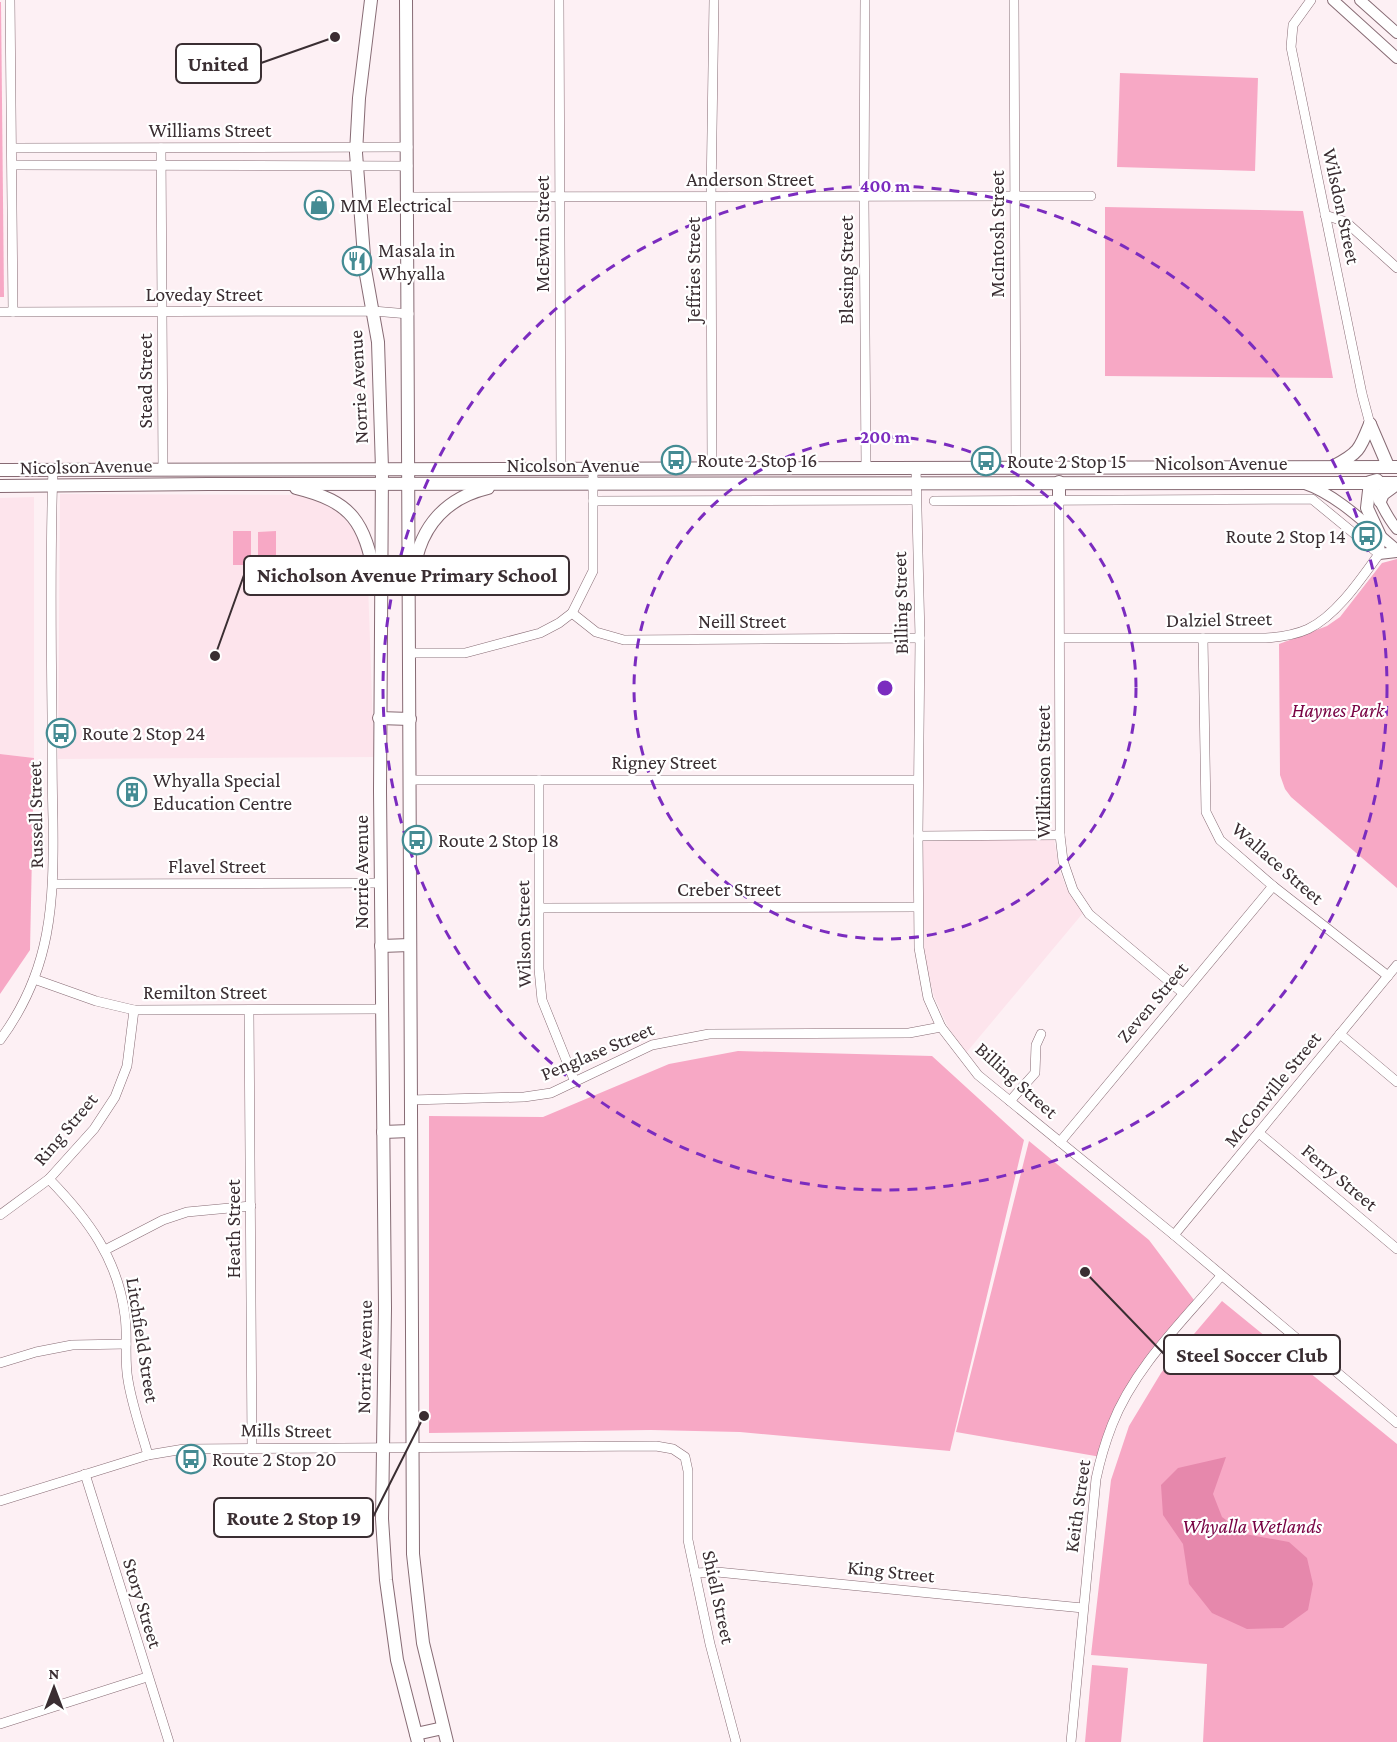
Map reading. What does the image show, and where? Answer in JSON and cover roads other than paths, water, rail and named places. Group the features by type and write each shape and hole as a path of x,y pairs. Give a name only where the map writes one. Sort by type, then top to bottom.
{"main road":[{"name":"Norrie Avenue","path":"371,0 359,98 357,165 365,269 378,342 382,469 379,718 385,1308 382,1519 386,1580 397,1660 417,1738"},
{"path":"406,0 413,1554 423,1643 447,1742"},
{"path":"1332,468 1352,457 1361,447 1370,424"},
{"path":"1370,424 1394,468 1370,482"},
{"path":"1147,468 1147,482"},
{"path":"1316,468 1333,473 1357,473 1370,482"},
{"name":"Nicolson Avenue","path":"0,470 1394,468"},
{"path":"1059,482 1059,500"},
{"name":"Nicolson Avenue","path":"0,486 1059,482 1370,482 1397,484"},
{"path":"1370,482 1367,508 1380,536"},
{"path":"410,598 415,563 423,536 441,512 451,504 479,491 507,484"},
{"path":"1380,501 1389,489 1397,484"},
{"path":"280,485 302,490 336,503 355,520 367,541 380,602"},
{"path":"379,718 410,719"},
{"path":"381,946 410,945"},
{"path":"383,1132 410,1131"},
{"path":"417,1738 443,1728"}],"street":[{"path":"10,0 13,312"},
{"name":"McEwin Street","path":"559,0 561,469"},
{"name":"Jeffries Street","path":"712,468 711,197 714,0"},
{"name":"Blesing Street","path":"865,0 866,468"},
{"name":"McIntosh Street","path":"1014,0 1016,467"},
{"name":"Wilsdon Street","path":"1311,0 1293,25 1290,47 1370,424"},
{"path":"1333,0 1397,58"},
{"path":"1360,0 1397,33"},
{"name":"Williams Street","path":"12,148 408,147"},
{"name":"Stead Street","path":"160,148 163,469"},
{"name":"Williams Street","path":"13,165 408,166"},
{"name":"Anderson Street","path":"408,197 1091,196"},
{"path":"1325,215 1346,222 1397,268"},
{"name":"Loveday Street","path":"0,312 373,311 409,314"},
{"name":"Billing Street","path":"916,468 920,638 917,907 923,980 941,1027 978,1075 1174,1235 1397,1423"},
{"path":"410,653 475,650 540,633 572,613 593,571 593,469"},
{"name":"Russell Street","path":"0,1040 14,1020 34,979 50,922 54,884 51,672 53,470"},
{"path":"1299,482 1333,498 1397,551"},
{"path":"1370,482 1384,513 1397,529"},
{"name":"Nicolson Avenue","path":"934,501 1312,499 1379,554"},
{"name":"Nicolson Avenue","path":"593,501 916,500"},
{"name":"Wilkinson Street","path":"1059,500 1060,835 1063,861 1073,890 1089,914 1183,993"},
{"path":"1380,536 1379,554 1397,551"},
{"name":"Dalziel Street","path":"1060,638 1266,638 1284,636 1308,629 1324,619 1353,589 1379,554"},
{"name":"Neill Street","path":"572,613 596,632 624,640 920,638"},
{"name":"Wallace Street","path":"1203,638 1206,812 1220,840 1273,886 1388,976"},
{"name":"Rigney Street","path":"410,780 918,780"},
{"name":"Wilson Street","path":"539,780 539,969 542,1000 575,1082"},
{"path":"918,836 1060,835"},
{"name":"Flavel Street","path":"54,884 380,883"},
{"name":"Zeven Street","path":"1060,1142 1273,886"},
{"name":"Creber Street","path":"540,908 917,907"},
{"name":"McConville Street","path":"1174,1235 1397,965"},
{"name":"Remilton Street","path":"34,979 96,1001 134,1010 382,1009"},
{"name":"Ring Street","path":"0,1215 49,1179 94,1129 115,1097 127,1066 134,1010"},
{"name":"Heath Street","path":"249,1011 252,1447"},
{"name":"Penglase Street","path":"410,1100 524,1097 551,1093 652,1044 679,1038 709,1034 909,1033 941,1027"},
{"path":"1010,1101 1035,1073 1036,1045 1041,1034"},
{"path":"1340,1035 1397,1082"},
{"name":"Ferry Street","path":"1259,1133 1397,1249"},
{"name":"Litchfield Street","path":"49,1179 76,1207 105,1250 121,1293 125,1318 127,1378 147,1455"},
{"path":"105,1250 163,1220 187,1212 251,1206"},
{"name":"Keith Street","path":"1071,1742 1096,1479 1112,1423 1131,1388 1151,1359 1221,1276"},
{"path":"0,1363 36,1352 72,1345 126,1344"},
{"name":"Mills Street","path":"0,1501 147,1455 184,1449 656,1446 673,1449 685,1457"},
{"name":"Shiell Street","path":"685,1457 688,1471 688,1540 710,1644 736,1742"},
{"name":"Story Street","path":"85,1474 169,1742"},
{"name":"King Street","path":"695,1573 717,1572 1083,1608"},
{"path":"0,1724 147,1677"}],"place":[{"name":"United","path":"335,37"},
{"name":"MM Electrical","path":"319,205"},
{"name":"Masala in Whyalla","path":"357,261"},
{"name":"Route 2 Stop 16","path":"676,460"},
{"name":"Route 2 Stop 15","path":"986,461"},
{"name":"Route 2 Stop 14","path":"1367,536"},
{"name":"Nicholson Avenue Primary School","path":"215,656"},
{"name":"Route 2 Stop 24","path":"61,733"},
{"name":"Whyalla Special Education Centre","path":"132,792"},
{"name":"Route 2 Stop 18","path":"417,840"},
{"name":"Steel Soccer Club","path":"1085,1272"},
{"name":"Route 2 Stop 19","path":"424,1416"},
{"name":"Route 2 Stop 20","path":"191,1459"}],"park label":[{"name":"Haynes Park","path":"1338,710"},
{"name":"Whyalla Wetlands","path":"1252,1526"}]}
